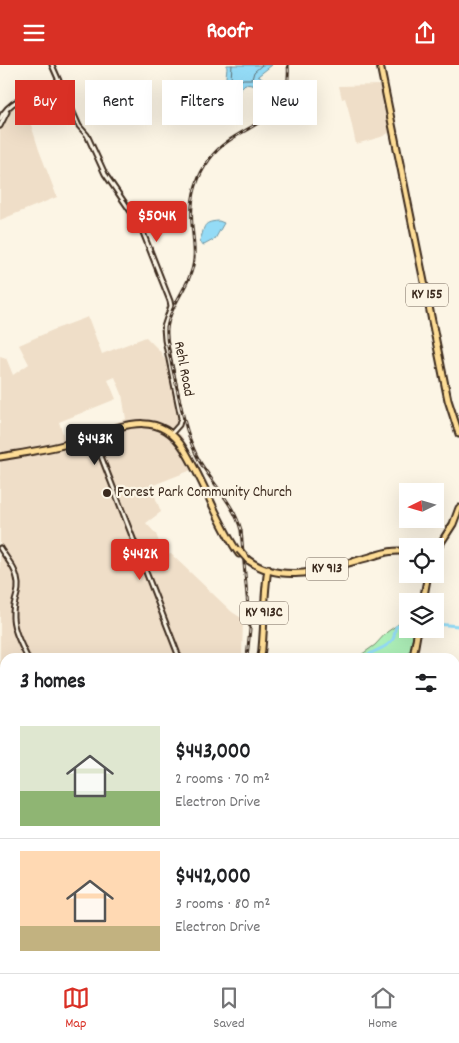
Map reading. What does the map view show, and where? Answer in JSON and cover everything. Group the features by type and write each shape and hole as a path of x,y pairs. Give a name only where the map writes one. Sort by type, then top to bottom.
{"main road":[{"name":"KY 155","path":"380,65 448,401 459,434"},
{"name":"KY 913","path":"0,455 92,435 122,423 133,421 152,423 172,434 183,448 239,552 248,561 268,571 290,576 308,575 390,553 399,553"},
{"path":"444,538 453,524 459,508"},
{"name":"KY 913C","path":"262,653 265,627 264,588 268,571"},
{"path":"414,653 416,638"}],"street":[{"name":"Rehl Road","path":"52,65 58,80"},
{"path":"0,119 5,111 15,103"},
{"path":"0,126 5,114 15,105"},
{"name":"Rehl Road","path":"75,116 88,137 106,175 140,224 170,301 171,306 164,327 165,340 181,417 180,424 172,434"},
{"path":"92,435 177,653"},
{"path":"0,543 3,553"},
{"path":"0,548 14,568 18,579 18,595 13,608 13,618 16,632 25,653"}],"shaded area":[{"path":"381,85 391,132 356,144 348,108 345,98 342,99 339,86"},
{"path":"15,100 15,125 31,125 57,197 0,220 0,114 4,108"},
{"path":"88,317 102,354 146,337 160,351 167,363 178,412 177,422 171,430 181,435 199,467 151,486 161,512 146,523 156,534 164,556 171,554 232,612 243,619 242,653 0,653 0,356 6,358 13,375 29,364 19,345","holes":["115,377 122,394 126,419 65,440 59,422 116,399 108,380"]}],"green space":[{"path":"399,624 399,638 415,638 413,653 364,653 375,645 387,632"}],"water":[{"path":"227,65 272,65 258,76 264,80 253,80 253,85 245,84 243,86 243,80 226,80"},
{"path":"219,221 224,223 215,239 204,245 199,242 206,224"}],"waterway":[{"path":"444,625 459,626"},
{"path":"372,653 387,645 393,639 396,627 399,626"}],"railway":[{"path":"247,653 250,629 241,530 223,494 205,470 195,452 184,419 169,353 167,330 172,312 189,277 194,259 192,208 194,191 200,175 209,160 221,147 273,113 282,101 287,86 288,65"}],"place":[{"name":"Forest Park Community Church","path":"107,493"}]}
